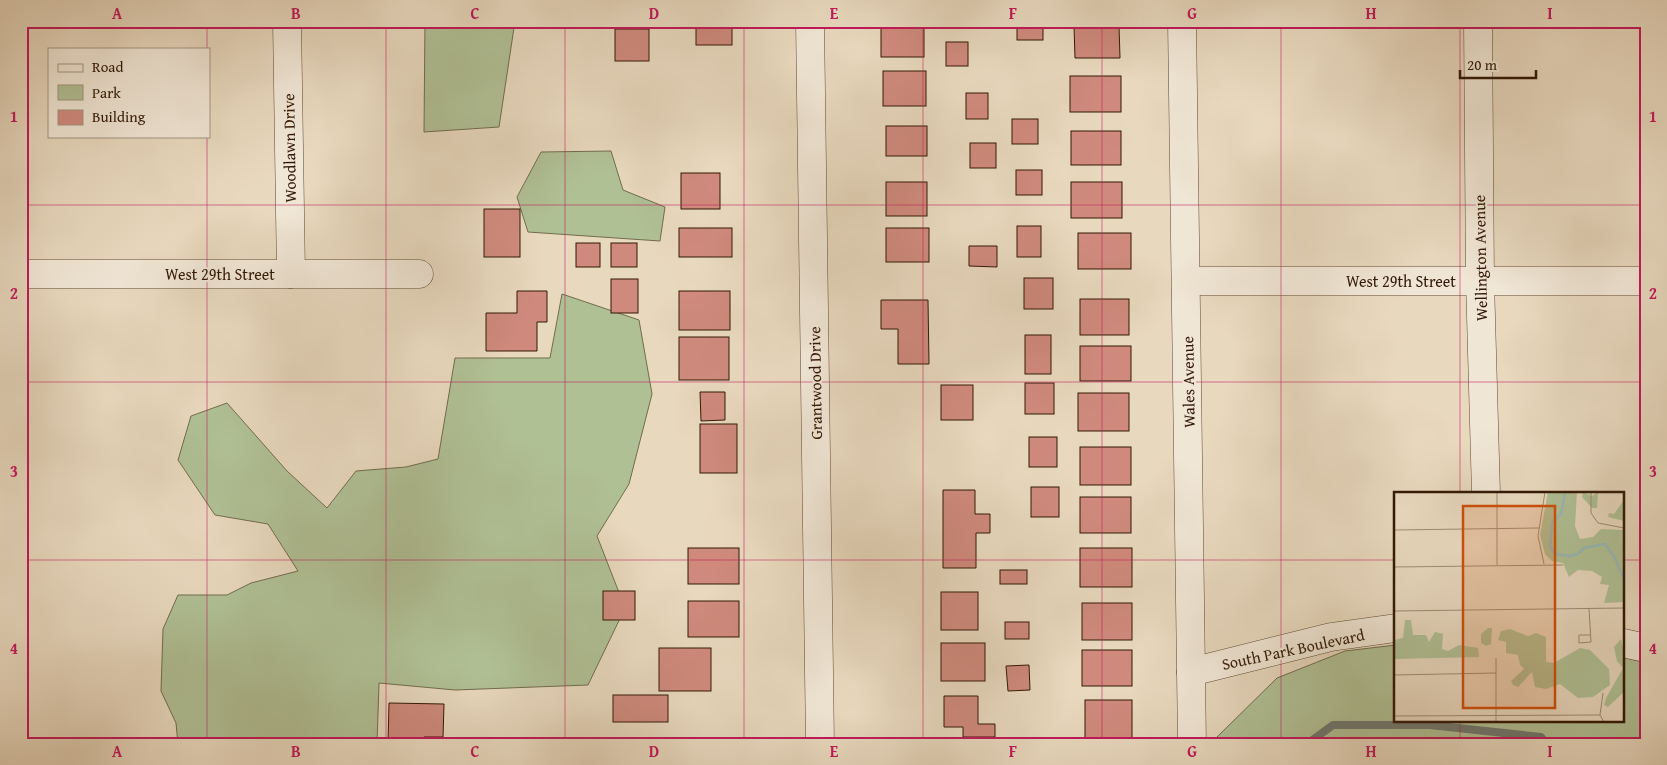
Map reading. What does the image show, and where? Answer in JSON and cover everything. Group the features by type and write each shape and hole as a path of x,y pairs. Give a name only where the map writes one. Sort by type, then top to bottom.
{"street":[{"name":"Woodlawn Drive","path":"287,21 290,274"},
{"name":"Grantwood Drive","path":"810,21 820,744"},
{"name":"Wales Avenue","path":"1182,21 1192,744"},
{"name":"Wellington Avenue","path":"1478,21 1480,281 1486,492"},
{"name":"West 29th Street","path":"21,274 419,274"},
{"name":"West 29th Street","path":"1187,281 1646,281"},
{"name":"South Park Boulevard","path":"1191,672 1331,637 1394,628"},
{"path":"1624,643 1646,648"}],"green space":[{"path":"425,21 515,21 499,127 424,132"},
{"path":"611,151 623,190 665,207 660,241 528,232 517,197 541,152"},
{"path":"562,294 639,320 652,394 629,484 597,536 625,608 588,685 455,690 379,683 377,744 178,744 176,723 161,691 163,629 178,595 227,595 251,583 298,571 268,524 215,515 178,460 191,416 227,403 287,471 327,508 356,471 406,467 438,459 455,358 550,358"},
{"path":"1394,645 1394,722 1624,722 1624,657 1646,663 1646,744 1214,744 1215,739 1277,678 1345,651"}],"building":[{"path":"696,21 732,21 732,45 696,45"},
{"path":"1017,21 1043,21 1043,40 1017,40"},
{"path":"881,22 924,22 924,57 881,57"},
{"path":"1074,26 1119,26 1120,58 1075,58"},
{"path":"615,29 649,29 649,61 615,61"},
{"path":"946,42 968,42 968,66 946,66"},
{"path":"883,71 926,71 926,106 883,106"},
{"path":"1070,76 1121,76 1121,112 1070,112"},
{"path":"966,93 988,93 988,119 966,119"},
{"path":"1012,119 1038,119 1038,144 1012,144"},
{"path":"886,126 927,126 927,156 886,156"},
{"path":"1071,131 1121,131 1121,165 1071,165"},
{"path":"970,143 996,143 996,168 970,168"},
{"path":"1016,170 1042,170 1042,195 1016,195"},
{"path":"681,173 720,173 720,209 681,209"},
{"path":"886,182 927,182 927,216 886,216"},
{"path":"1071,182 1122,182 1122,218 1071,218"},
{"path":"484,209 520,209 520,257 484,257"},
{"path":"1017,226 1041,226 1041,257 1017,257"},
{"path":"679,228 732,228 732,257 679,257"},
{"path":"886,228 929,228 929,262 886,262"},
{"path":"1078,233 1131,233 1131,269 1078,269"},
{"path":"576,243 600,243 600,267 576,267"},
{"path":"611,243 637,243 637,267 611,267"},
{"path":"969,246 997,246 997,267 969,266"},
{"path":"1024,278 1053,278 1053,309 1024,309"},
{"path":"611,279 638,279 638,313 611,313"},
{"path":"517,291 547,291 547,322 537,322 537,351 486,351 486,313 517,313"},
{"path":"679,291 730,291 730,330 679,330"},
{"path":"1080,299 1129,299 1129,335 1080,335"},
{"path":"881,300 928,300 929,364 898,364 898,329 881,329"},
{"path":"1025,335 1051,335 1051,374 1025,374"},
{"path":"679,337 729,337 729,380 679,380"},
{"path":"1080,346 1131,346 1131,381 1080,381"},
{"path":"1025,383 1054,383 1054,414 1025,414"},
{"path":"941,385 973,385 973,420 941,420"},
{"path":"700,392 725,392 725,420 701,421"},
{"path":"1078,393 1129,393 1129,431 1078,431"},
{"path":"700,424 737,424 737,473 700,473"},
{"path":"1029,437 1057,437 1057,467 1029,467"},
{"path":"1080,447 1131,447 1131,485 1080,485"},
{"path":"1031,487 1059,487 1059,517 1031,517"},
{"path":"943,490 975,490 975,514 990,514 990,533 976,533 976,568 943,568"},
{"path":"1080,497 1131,497 1131,533 1080,533"},
{"path":"688,548 739,548 739,584 688,584"},
{"path":"1080,548 1132,548 1132,587 1080,587"},
{"path":"1000,570 1027,570 1027,584 1000,584"},
{"path":"603,591 635,591 635,620 603,620"},
{"path":"941,592 978,592 978,630 941,630"},
{"path":"688,601 739,601 739,637 688,637"},
{"path":"1082,603 1132,603 1132,640 1082,640"},
{"path":"1005,622 1029,622 1029,639 1005,639"},
{"path":"941,643 985,643 985,681 941,681"},
{"path":"659,648 711,648 711,691 659,691"},
{"path":"1082,650 1132,650 1132,686 1082,686"},
{"path":"1029,665 1030,690 1008,691 1006,666"},
{"path":"613,695 668,695 668,722 613,722"},
{"path":"944,696 978,696 978,724 995,724 995,737 963,737 963,727 944,727"},
{"path":"1085,700 1132,700 1132,742 1085,742"},
{"path":"389,703 444,704 443,737 424,737 424,744 388,744"}],"waterway":[{"path":"1307,744 1333,725 1430,725 1541,737 1547,744"}]}
